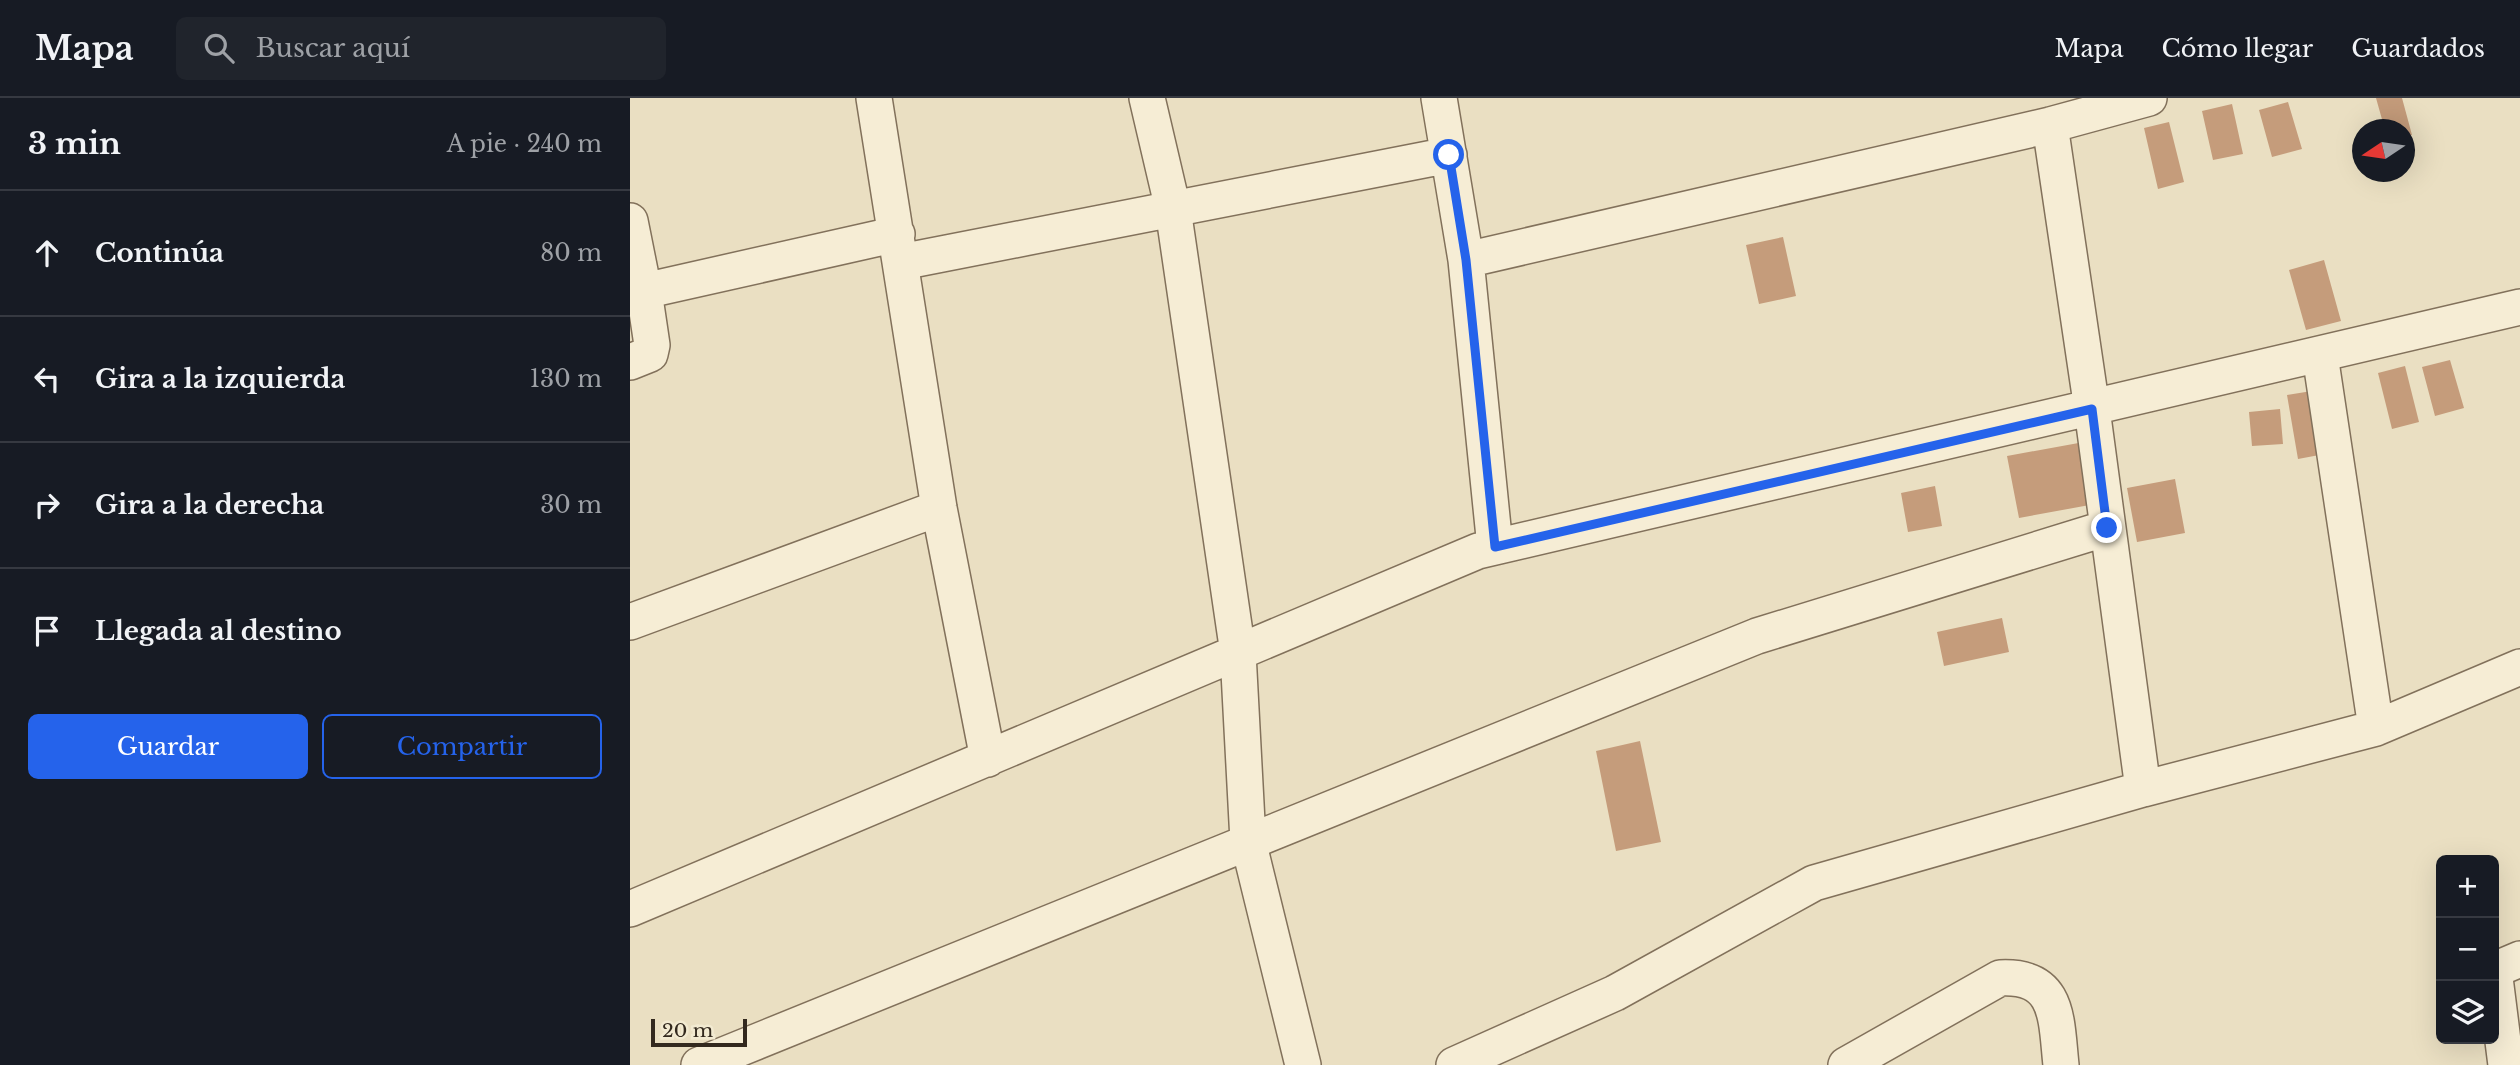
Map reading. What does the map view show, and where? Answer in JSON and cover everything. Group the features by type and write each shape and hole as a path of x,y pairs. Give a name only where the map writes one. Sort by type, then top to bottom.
{"street":[{"path":"874,98 939,508 988,759"},
{"path":"1147,98 1173,209 1238,653 1248,841 1303,1065"},
{"path":"1439,98 1466,260 1495,547"},
{"path":"1466,260 2050,125 2149,98"},
{"path":"2050,125 2092,409 2143,789"},
{"path":"644,291 899,248 1173,209 1449,155"},
{"path":"630,221 652,345 650,354 630,362"},
{"path":"630,909 1478,551 2520,307"},
{"path":"2320,355 2376,728"},
{"path":"630,622 939,508"},
{"path":"699,1065 1757,636 2107,528"},
{"path":"1454,1065 1615,993 1814,883 2143,789 2376,728 2520,667"},
{"path":"2506,1065 2494,970 2520,959"},
{"path":"1846,1065 2000,978 2020,977 2043,991 2055,1009 2061,1065"}],"building":[{"path":"2376,98 2402,98 2408,119 2382,119"},
{"path":"2288,102 2302,149 2272,157 2259,110"},
{"path":"2232,104 2243,154 2213,160 2202,111"},
{"path":"2169,122 2184,182 2158,189 2144,128"},
{"path":"1783,237 1796,296 1759,304 1746,245"},
{"path":"2324,260 2341,321 2306,330 2289,270"},
{"path":"2450,360 2464,408 2435,416 2422,367"},
{"path":"2405,366 2419,422 2392,429 2378,373"},
{"path":"2318,390 2330,453 2298,459 2287,395"},
{"path":"2280,409 2283,444 2252,446 2249,412"},
{"path":"2084,442 2095,504 2019,518 2007,456"},
{"path":"2175,479 2185,533 2137,542 2127,488"},
{"path":"1935,486 1942,526 1908,532 1901,493"},
{"path":"2002,618 2009,652 1944,666 1937,632"},
{"path":"1640,741 1661,842 1616,851 1596,751"}],"route":[{"path":"1449,155 1466,260 1495,547 2092,409 2107,528"}]}
